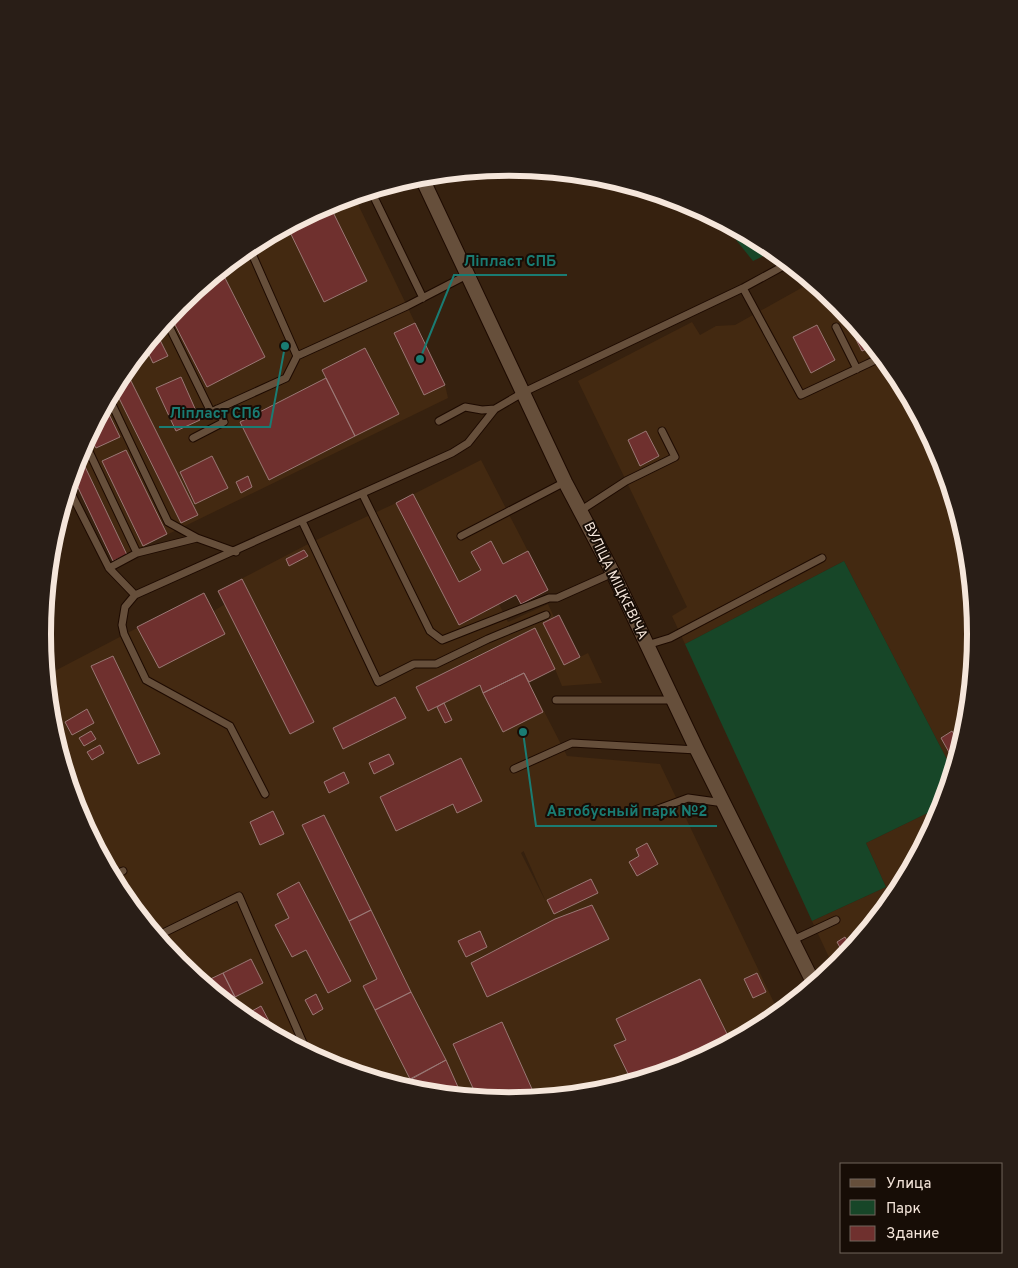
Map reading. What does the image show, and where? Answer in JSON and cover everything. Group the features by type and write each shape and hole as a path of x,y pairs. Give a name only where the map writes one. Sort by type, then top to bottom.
{"street":[{"name":"ВУЛІЦА МІЦКЕВІЧА","path":"425,184 565,482 613,572 697,750 811,978"}],"lane":[{"path":"374,197 423,298"},
{"path":"252,255 297,356"},
{"path":"266,794 230,726 146,680 124,634 122,625 125,607 135,596 363,495 452,453 468,443 495,409 524,392 743,288 782,267"},
{"path":"169,327 211,412 286,378 297,356 423,298 467,275"},
{"path":"743,288 801,395 876,360"},
{"path":"836,327 857,369"},
{"path":"113,406 168,522 197,538 236,552"},
{"path":"439,421 465,407 482,410 495,409"},
{"path":"193,438 224,422 217,409"},
{"path":"580,510 626,481 675,457 662,431"},
{"path":"89,452 138,553"},
{"path":"461,536 565,482"},
{"path":"363,495 430,631 442,640 549,598 557,598 613,572"},
{"path":"73,497 109,568 135,596"},
{"path":"302,521 378,682 414,664 436,664 488,639 546,615"},
{"path":"109,568 138,553 197,538"},
{"path":"646,645 670,638 822,558"},
{"path":"556,700 675,700"},
{"path":"514,769 572,742 697,750"},
{"path":"647,813 688,798 724,803"},
{"path":"162,933 239,896 303,1043"},
{"path":"793,940 836,920"}],"shaded area":[{"path":"357,203 445,385 448,398 113,561 77,485 98,432 128,380 146,355 185,310 230,271 255,253 307,223"},
{"path":"806,286 833,310 872,355 890,380 920,432 932,459 951,516 963,574 966,604 966,664 963,694 948,761 844,561 685,644 672,616 687,607 578,381 692,322 700,335 716,326 735,325"},
{"path":"481,460 548,590 521,604 516,595 499,604 508,622 548,604 554,617 559,615 580,657 588,653 602,683 562,686 555,669 529,682 567,756 660,764 776,1006 711,1045 684,1057 627,1076 569,1088 509,1092 479,1091 449,1088 391,1076 334,1057 307,1045 255,1015 230,997 185,958 146,913 128,888 98,836 86,809 67,752 60,723 53,672 204,593 214,611 225,604 218,591 312,542 396,503","holes":["524,851 524,852 547,904 521,853"]},
{"path":"931,811 920,836 890,888 872,913 830,960 812,921 886,887 866,843"}],"green space":[{"path":"732,234 766,255 753,261"},
{"path":"844,561 948,761 931,811 866,843 886,887 812,921 685,644"}],"building":[{"path":"333,212 367,281 324,302 290,232"},
{"path":"225,278 265,357 207,387 174,322 216,283"},
{"path":"415,323 445,385 424,395 394,333"},
{"path":"817,325 835,360 811,373 793,337"},
{"path":"851,330 867,349 862,351"},
{"path":"159,339 168,356 153,363 148,353"},
{"path":"365,348 399,414 355,436 322,370"},
{"path":"181,377 200,420 176,431 156,388"},
{"path":"129,378 198,515 181,523 118,396"},
{"path":"326,378 355,436 269,480 240,422"},
{"path":"108,413 120,437 96,448 93,443"},
{"path":"646,431 659,456 640,466 628,440"},
{"path":"126,450 167,534 143,546 102,461"},
{"path":"212,456 228,488 195,504 180,472"},
{"path":"84,465 127,555 113,561 77,485"},
{"path":"248,476 252,487 241,493 236,482"},
{"path":"413,494 459,582 481,570 471,552 491,541 503,564 528,551 548,590 521,604 516,595 459,625 396,503"},
{"path":"304,550 308,556 289,566 286,559"},
{"path":"242,579 314,722 290,734 218,591"},
{"path":"204,593 225,634 159,668 137,627"},
{"path":"559,615 580,657 564,665 543,623"},
{"path":"535,628 555,669 529,682 524,673 483,693 480,685 428,711 416,687"},
{"path":"113,656 160,754 138,764 91,666"},
{"path":"524,673 543,712 503,732 483,693"},
{"path":"395,697 406,718 343,749 333,728"},
{"path":"444,703 452,720 445,723 437,707"},
{"path":"87,709 94,723 72,735 65,722"},
{"path":"91,731 96,739 84,746 79,738"},
{"path":"952,731 955,736 950,754 950,754 941,738"},
{"path":"100,745 104,753 92,760 87,752"},
{"path":"389,754 394,764 374,774 369,763"},
{"path":"461,758 482,801 457,813 453,804 396,831 380,797"},
{"path":"344,772 349,783 329,793 324,782"},
{"path":"273,811 284,834 260,845 250,822"},
{"path":"324,815 371,910 349,921 302,825"},
{"path":"647,843 658,864 637,876 629,862 639,856 636,849"},
{"path":"591,879 598,893 554,914 547,900"},
{"path":"299,882 351,981 328,993 306,950 292,957 275,925 289,918 277,894"},
{"path":"592,905 609,939 487,997 471,963 555,919"},
{"path":"371,910 411,992 375,1010 363,986 377,979 349,921"},
{"path":"480,931 487,947 466,957 458,941"},
{"path":"845,937 848,942 841,949 837,942"},
{"path":"251,959 263,983 235,997 223,973"},
{"path":"223,973 235,997 232,998 209,980"},
{"path":"757,973 766,992 753,998 744,979"},
{"path":"700,979 728,1036 684,1057 629,1075 614,1045 626,1040 616,1019"},
{"path":"411,992 446,1060 410,1079 375,1010"},
{"path":"316,994 323,1009 313,1015 305,1000"},
{"path":"261,1006 271,1025 255,1015 251,1012"},
{"path":"502,1022 533,1091 474,1091 453,1044"},
{"path":"446,1060 459,1089 420,1083 409,1080"}],"place":[{"name":"Ліпласт СПб","path":"285,346"},
{"name":"Ліпласт СПБ","path":"420,359"},
{"name":"Автобусный парк №2","path":"523,732"}]}
